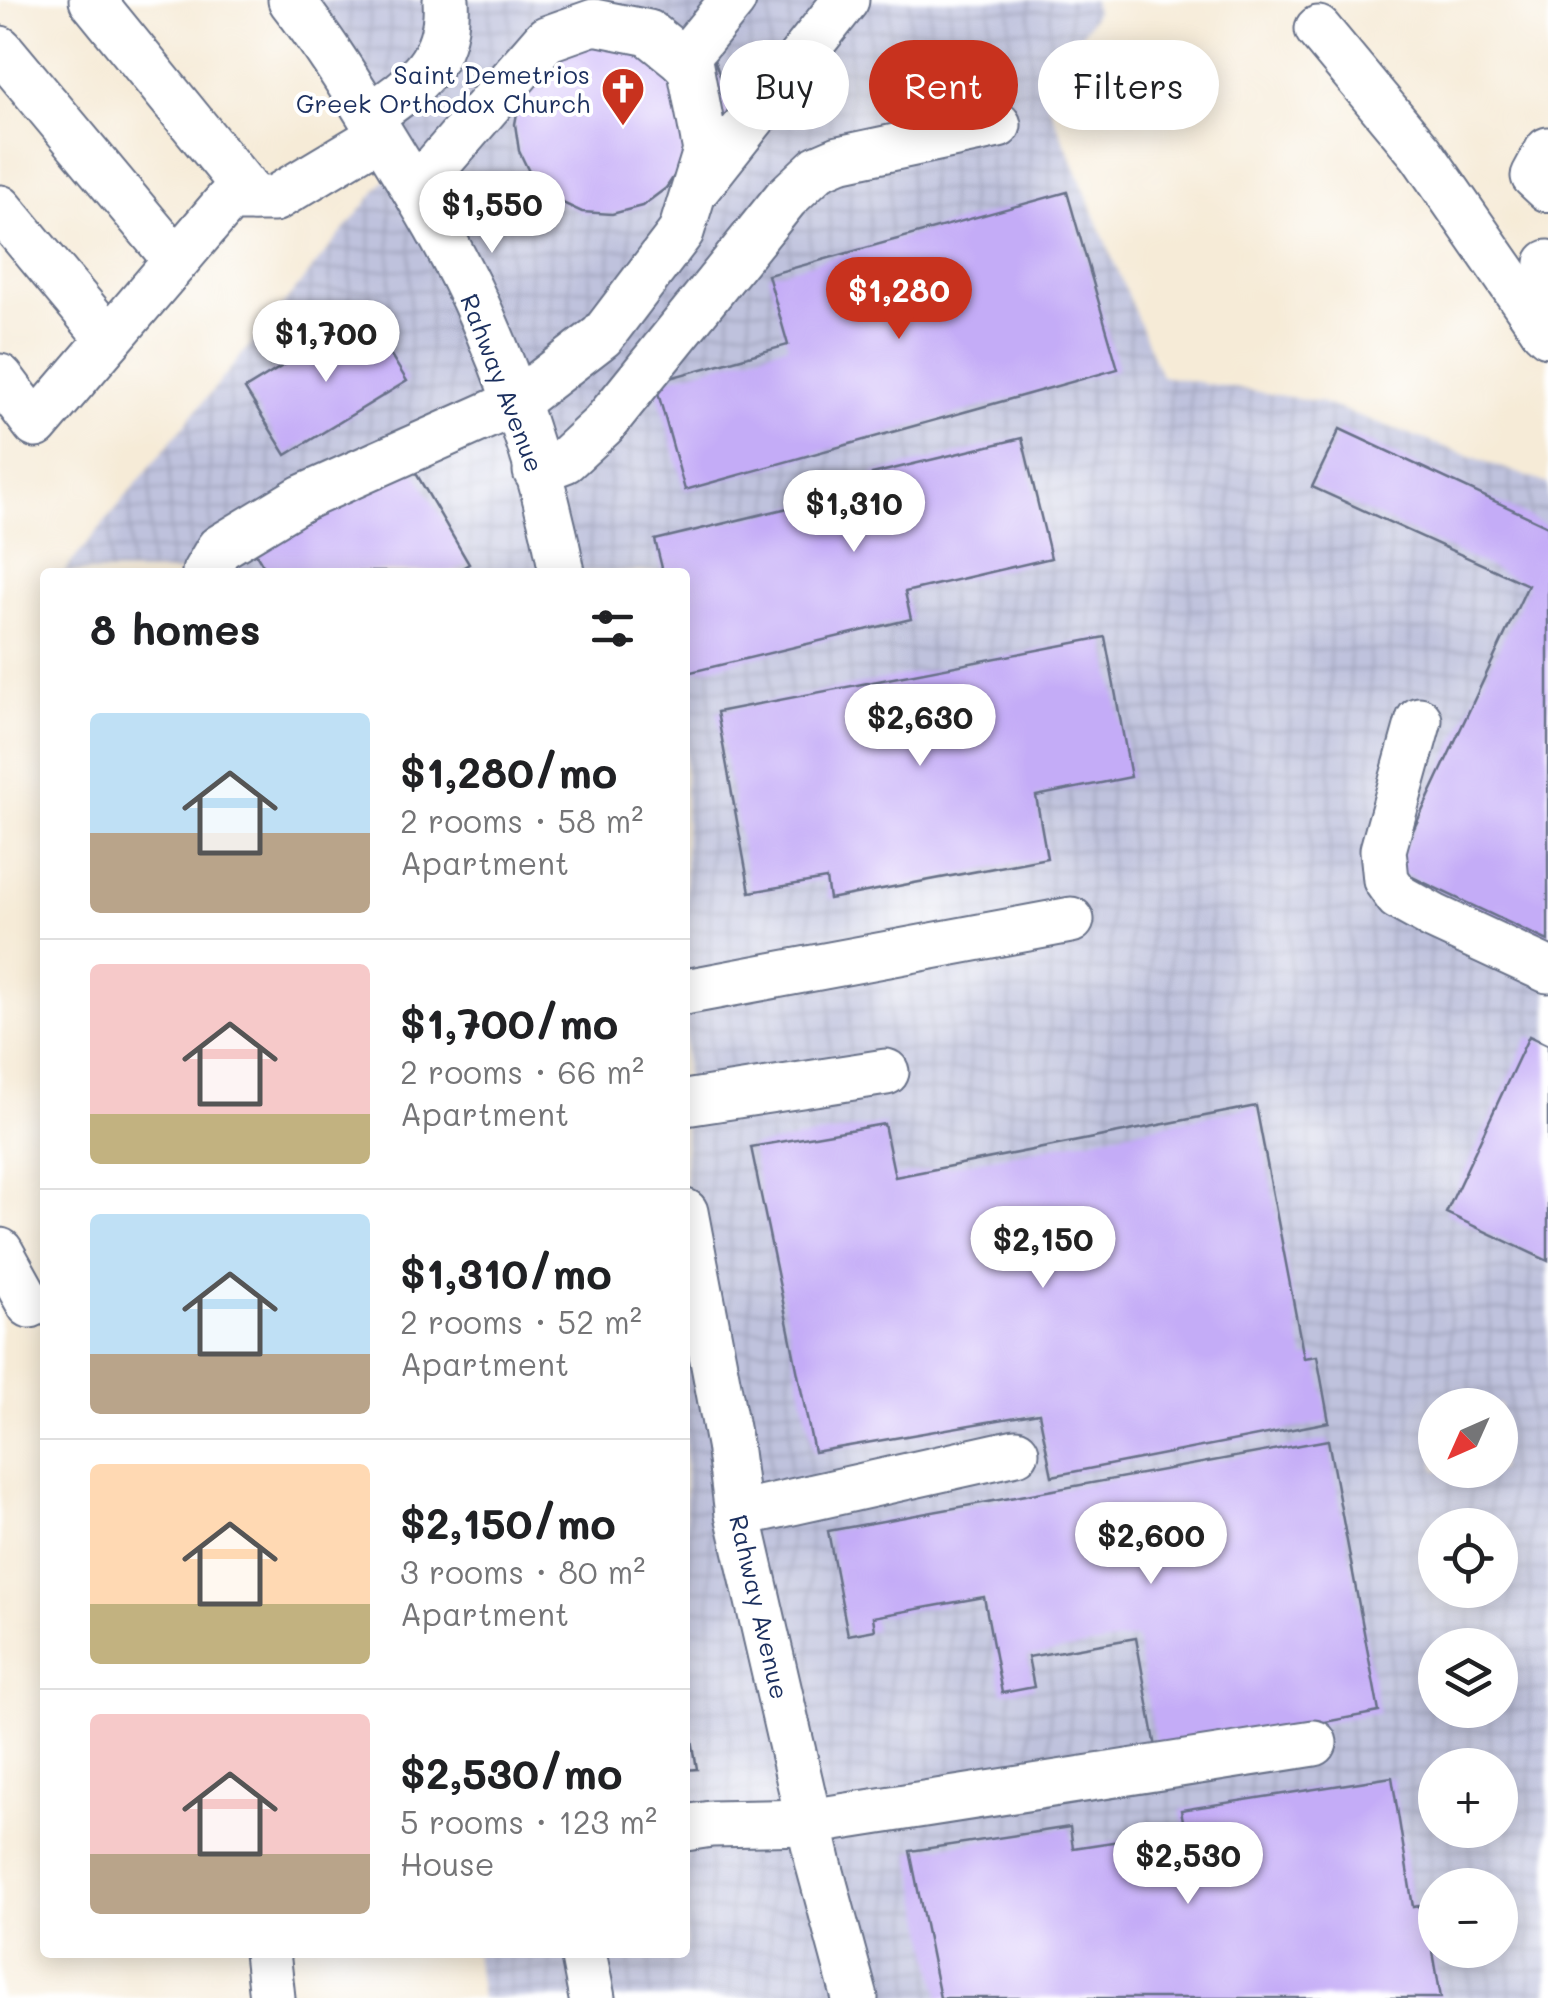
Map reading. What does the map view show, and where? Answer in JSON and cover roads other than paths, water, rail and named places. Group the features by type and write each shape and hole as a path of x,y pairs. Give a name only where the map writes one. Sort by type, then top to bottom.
{"street":[{"path":"92,0 254,199"},
{"name":"Rahway Avenue","path":"292,0 415,190 482,318 515,404 555,534 561,568"},
{"path":"683,61 733,0"},
{"path":"694,192 846,0"},
{"path":"0,376 36,425 229,198 274,199 375,125 440,51 456,9"},
{"path":"206,568 219,548 302,498 515,404 602,336 682,232 706,151 690,66 649,33 602,11 546,38 415,190"},
{"path":"1318,30 1422,153 1545,331"},
{"path":"0,49 176,260"},
{"path":"536,471 565,460 603,425 786,198 818,168 840,159 975,130"},
{"path":"1548,150 1534,176 1548,189"},
{"path":"0,208 109,339"},
{"path":"1545,331 1548,263"},
{"path":"1419,720 1383,850 1386,880 1398,897 1548,970"},
{"path":"690,991 1071,920"},
{"path":"690,1102 886,1072"},
{"name":"Rahway Avenue","path":"690,1239 738,1514 809,1822 855,1998"},
{"path":"0,1251 25,1309"},
{"path":"738,1514 1016,1452"},
{"path":"690,1827 809,1822 1314,1743"},
{"path":"267,1958 272,1998"},
{"path":"584,1958 592,1998"}],"place":[{"name":"Saint Demetrios Greek Orthodox Church","path":"623,127"}]}
